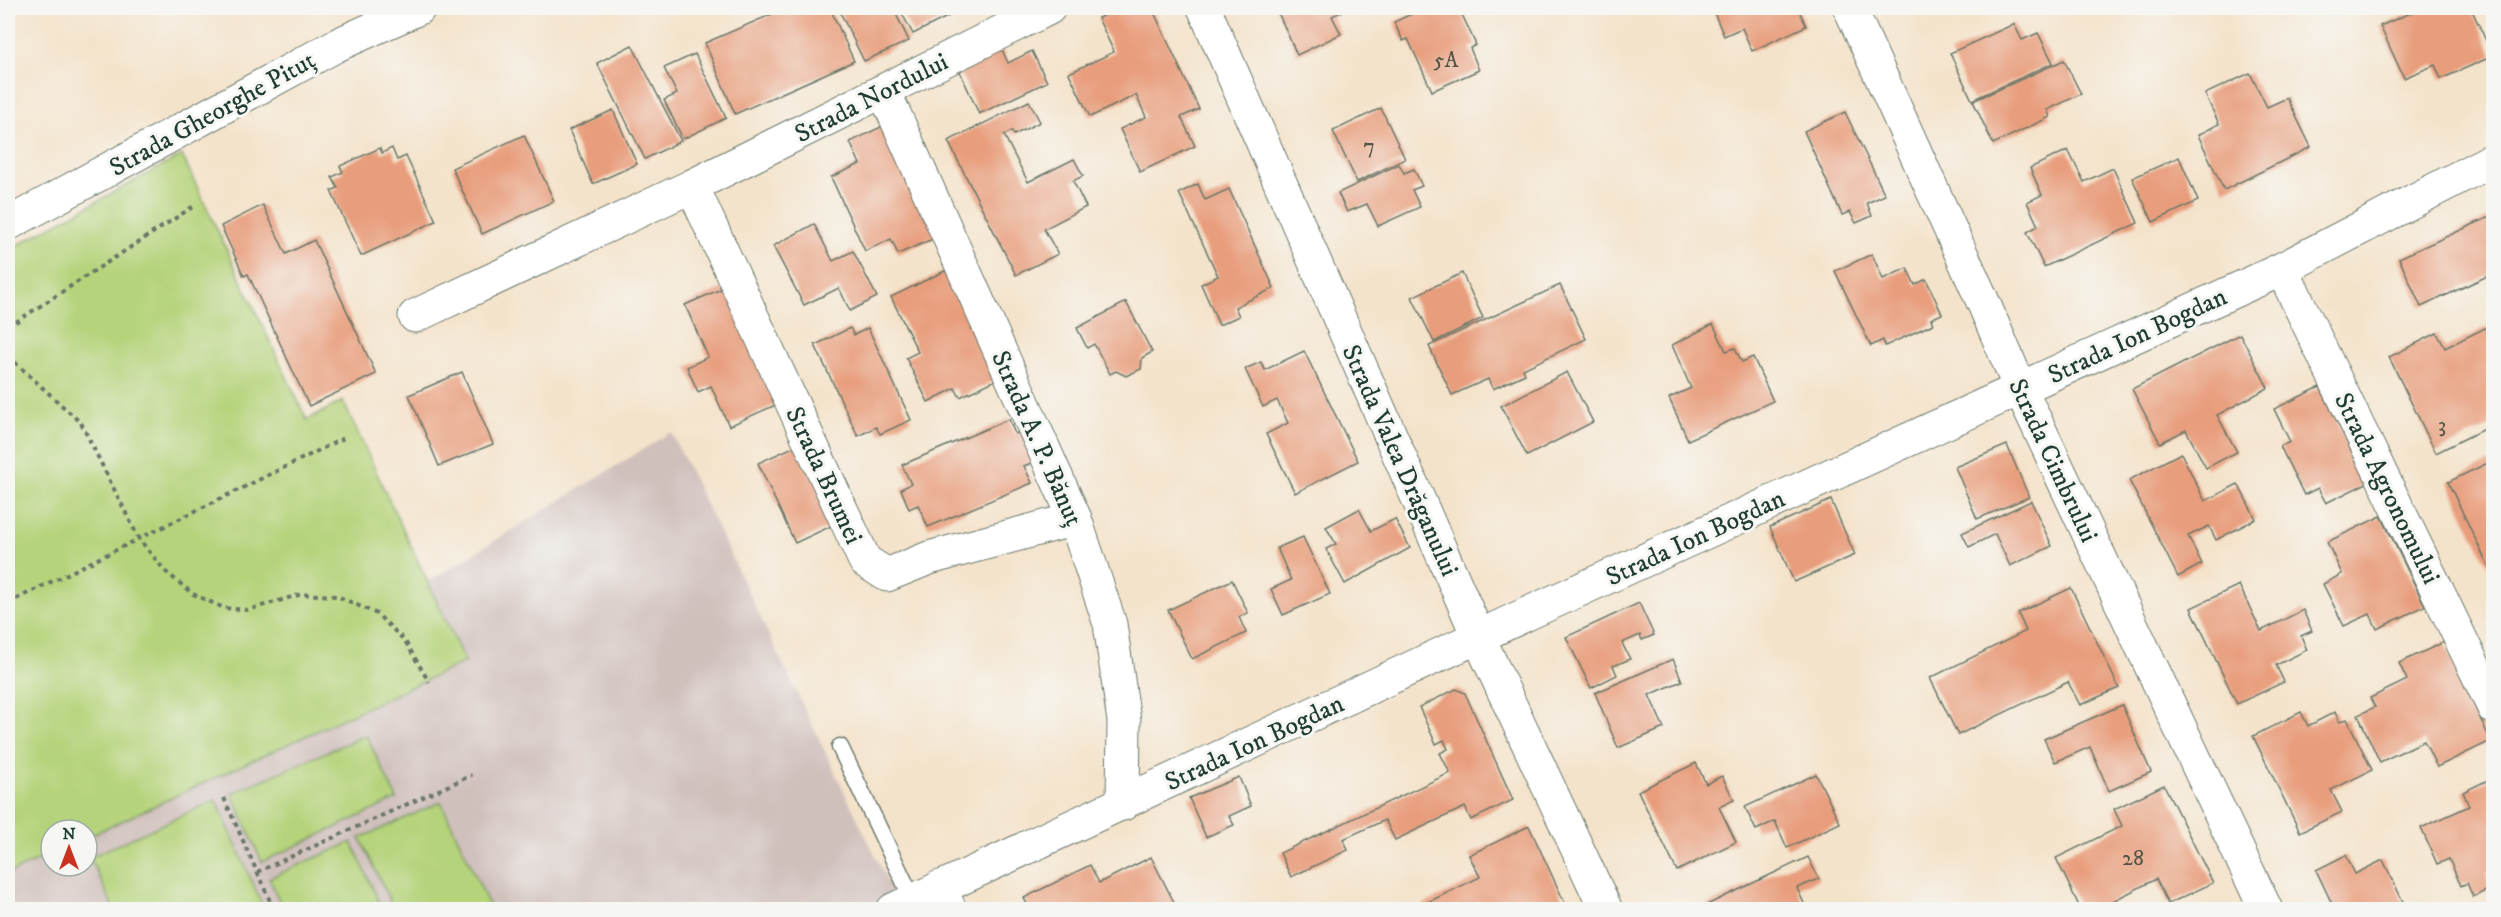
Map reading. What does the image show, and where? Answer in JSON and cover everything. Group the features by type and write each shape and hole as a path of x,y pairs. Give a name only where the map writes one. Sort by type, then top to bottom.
{"street":[{"name":"Strada Gheorghe Pituț","path":"8,224 337,45 419,8"},
{"name":"Strada Nordului","path":"415,316 692,186 1049,8"},
{"name":"Strada Valea Drăganului","path":"1204,8 1478,636 1606,909"},
{"name":"Strada Cimbrului","path":"1850,8 2020,388 2266,909"},
{"name":"Strada A. P. Bănuț","path":"884,91 1075,519 1110,624 1125,721 1123,804"},
{"name":"Strada Ion Bogdan","path":"924,901 1478,636 2282,268 2493,159"},
{"name":"Strada Brumei","path":"692,186 865,561 887,575 929,558 1075,519"},
{"name":"Strada Agronomului","path":"2282,268 2493,708"}],"lane":[{"path":"840,747 924,901"}],"path":[{"path":"8,327 194,206"},
{"path":"8,356 81,423 139,539 166,572 193,594 224,608 248,610 302,594 337,596 377,614 405,641 429,682"},
{"path":"8,603 344,438"},
{"path":"257,872 471,775"},
{"path":"224,798 274,909"}],"shaded area":[{"path":"671,432 901,909 8,910 8,841 39,822 39,878 99,878 99,818 45,818"}],"green space":[{"path":"182,155 307,420 343,401 465,662 99,831 99,818 39,818 39,860 8,874 8,250"},
{"path":"366,735 397,799 262,862 232,793"},
{"path":"216,800 264,909 114,909 99,876 99,853"},
{"path":"441,802 491,909 394,909 360,838"},
{"path":"352,842 382,909 283,909 269,878"}],"building":[{"path":"786,8 830,8 854,61 735,114 705,43"},
{"path":"838,8 893,8 909,41 864,61"},
{"path":"899,8 965,8 913,34"},
{"path":"1122,8 1152,8 1199,109 1181,117 1195,146 1140,172 1120,129 1146,117 1136,95 1090,117 1069,73 1114,52 1098,18"},
{"path":"1276,8 1350,8 1332,16 1341,34 1297,55"},
{"path":"1424,8 1459,8 1476,45 1470,48 1479,70 1432,91 1408,39 1403,41 1394,22"},
{"path":"1712,8 1798,8 1806,26 1752,51 1742,28 1724,36"},
{"path":"2422,8 2471,8 2493,56 2441,79 2435,65 2404,78 2380,26"},
{"path":"2014,24 2022,40 2038,33 2053,63 1972,100 1950,53"},
{"path":"632,45 681,141 645,159 597,63"},
{"path":"1000,45 1008,63 1032,51 1047,82 979,114 957,65"},
{"path":"695,54 726,118 683,139 664,100 677,94 664,68"},
{"path":"2064,60 2081,94 2047,110 2050,117 1993,144 1973,101"},
{"path":"2250,73 2267,107 2287,98 2311,147 2224,190 2198,135 2219,124 2205,94"},
{"path":"1029,101 1040,122 1014,135 1012,131 1004,135 1028,182 1074,159 1083,176 1073,181 1086,207 1044,229 1058,254 1016,275 948,141"},
{"path":"1381,108 1405,159 1357,182 1333,131"},
{"path":"613,110 637,164 593,184 569,130"},
{"path":"1845,112 1885,195 1867,203 1872,216 1856,223 1850,212 1842,215 1804,131"},
{"path":"891,122 942,235 898,254 891,239 865,251 831,177 860,164 850,142"},
{"path":"524,135 554,201 482,234 452,168"},
{"path":"380,148 382,153 392,148 397,160 406,156 436,221 361,256 331,191 338,188 332,177 343,172 340,166"},
{"path":"2068,150 2084,182 2113,168 2138,223 2044,267 2027,232 2038,226 2027,202 2042,195 2030,168"},
{"path":"2179,157 2198,201 2153,222 2132,178"},
{"path":"1399,164 1404,173 1414,169 1422,186 1412,190 1420,207 1378,226 1367,204 1347,212 1338,193"},
{"path":"1198,184 1205,200 1229,189 1274,288 1235,307 1239,316 1219,325 1201,284 1218,276 1179,193"},
{"path":"263,205 286,254 314,240 376,374 309,406 248,274 244,276 221,226"},
{"path":"2494,215 2494,273 2421,307 2399,258"},
{"path":"814,224 833,261 853,251 877,297 850,311 839,288 804,305 773,246"},
{"path":"1872,254 1883,279 1907,268 1915,285 1926,279 1942,314 1931,319 1933,324 1885,346 1883,340 1871,346 1835,271"},
{"path":"955,266 1009,374 960,397 955,388 928,402 906,358 918,352 891,297"},
{"path":"1462,273 1483,318 1434,342 1412,297"},
{"path":"730,285 782,402 729,426 711,386 698,392 687,367 708,357 685,305"},
{"path":"1560,285 1586,339 1523,369 1525,374 1493,389 1488,379 1452,395 1429,346"},
{"path":"1126,302 1152,352 1142,358 1141,369 1126,376 1116,371 1110,374 1094,344 1087,348 1077,328"},
{"path":"1713,324 1726,351 1735,348 1742,362 1753,357 1773,401 1688,440 1669,398 1691,388 1672,345"},
{"path":"2491,325 2494,331 2494,396 2491,397 2494,401 2494,424 2436,453 2389,357 2437,333 2445,348"},
{"path":"850,328 854,335 868,328 911,420 880,434 876,427 858,436 815,345"},
{"path":"2240,334 2268,388 2217,415 2237,452 2206,468 2186,430 2160,443 2132,389"},
{"path":"1304,351 1358,461 1295,493 1266,434 1288,423 1277,400 1263,407 1245,369 1261,362 1265,370"},
{"path":"462,372 493,444 439,466 409,395"},
{"path":"1567,372 1593,422 1527,456 1501,406"},
{"path":"2320,387 2367,483 2326,503 2318,488 2304,495 2280,446 2290,442 2274,409"},
{"path":"1009,419 1015,434 1023,430 1036,461 1024,466 1032,483 928,527 918,505 909,509 901,489 911,484 902,465"},
{"path":"804,442 840,522 795,543 758,463"},
{"path":"2007,445 2029,497 1977,519 1955,467"},
{"path":"2181,453 2205,501 2238,484 2256,519 2216,540 2209,526 2188,536 2202,564 2178,577 2129,480"},
{"path":"2494,460 2494,578 2448,482"},
{"path":"1831,500 1855,555 1794,582 1770,527"},
{"path":"2031,501 2052,546 2010,566 1995,534 1969,547 1962,533"},
{"path":"1359,509 1371,531 1395,519 1410,548 1345,584 1326,549 1336,544 1326,527"},
{"path":"2381,516 2425,606 2377,629 2370,614 2344,626 2323,584 2342,574 2327,542"},
{"path":"1303,537 1330,594 1283,615 1271,589 1291,580 1277,548"},
{"path":"1232,580 1248,613 1239,617 1246,633 1192,659 1168,610"},
{"path":"2239,585 2261,631 2303,610 2312,631 2301,636 2307,650 2276,665 2284,682 2237,704 2191,608"},
{"path":"2071,588 2119,688 2080,705 2068,682 1958,735 1930,678 2026,631 2018,613"},
{"path":"1639,603 1654,635 1642,640 1640,635 1622,643 1630,659 1613,666 1617,675 1591,688 1566,637"},
{"path":"2444,642 2491,741 2437,767 2424,741 2380,762 2358,715 2375,707 2370,698 2407,680 2399,663"},
{"path":"1673,659 1682,681 1649,695 1664,728 1618,748 1595,693"},
{"path":"1456,689 1465,693 1513,800 1471,820 1465,807 1395,840 1385,820 1343,839 1348,850 1291,877 1280,853 1450,773 1440,753 1448,749 1444,740 1436,744 1419,707"},
{"path":"2122,705 2151,772 2109,791 2090,747 2055,762 2044,739"},
{"path":"2301,712 2308,726 2335,712 2339,722 2347,719 2372,770 2331,790 2342,812 2300,832 2253,736"},
{"path":"1696,763 1706,784 1722,776 1734,800 1719,807 1736,842 1677,871 1638,791"},
{"path":"1816,774 1840,823 1787,848 1775,821 1756,830 1745,807"},
{"path":"1239,777 1251,806 1229,816 1234,825 1206,837 1189,798"},
{"path":"2494,777 2494,871 2486,874 2492,888 2473,897 2467,883 2461,886 2449,859 2437,864 2421,828 2469,806 2463,792"},
{"path":"2164,785 2213,883 2168,904 2156,879 2095,910 2081,910 2056,858 2122,826 2114,809"},
{"path":"1529,826 1568,910 1419,910 1418,907 1480,877 1469,855"},
{"path":"2346,855 2355,874 2383,860 2407,910 2335,910 2316,870"},
{"path":"1151,857 1178,910 1030,910 1024,898 1090,865 1099,883"},
{"path":"1808,857 1819,879 1797,888 1807,910 1696,910"}]}
